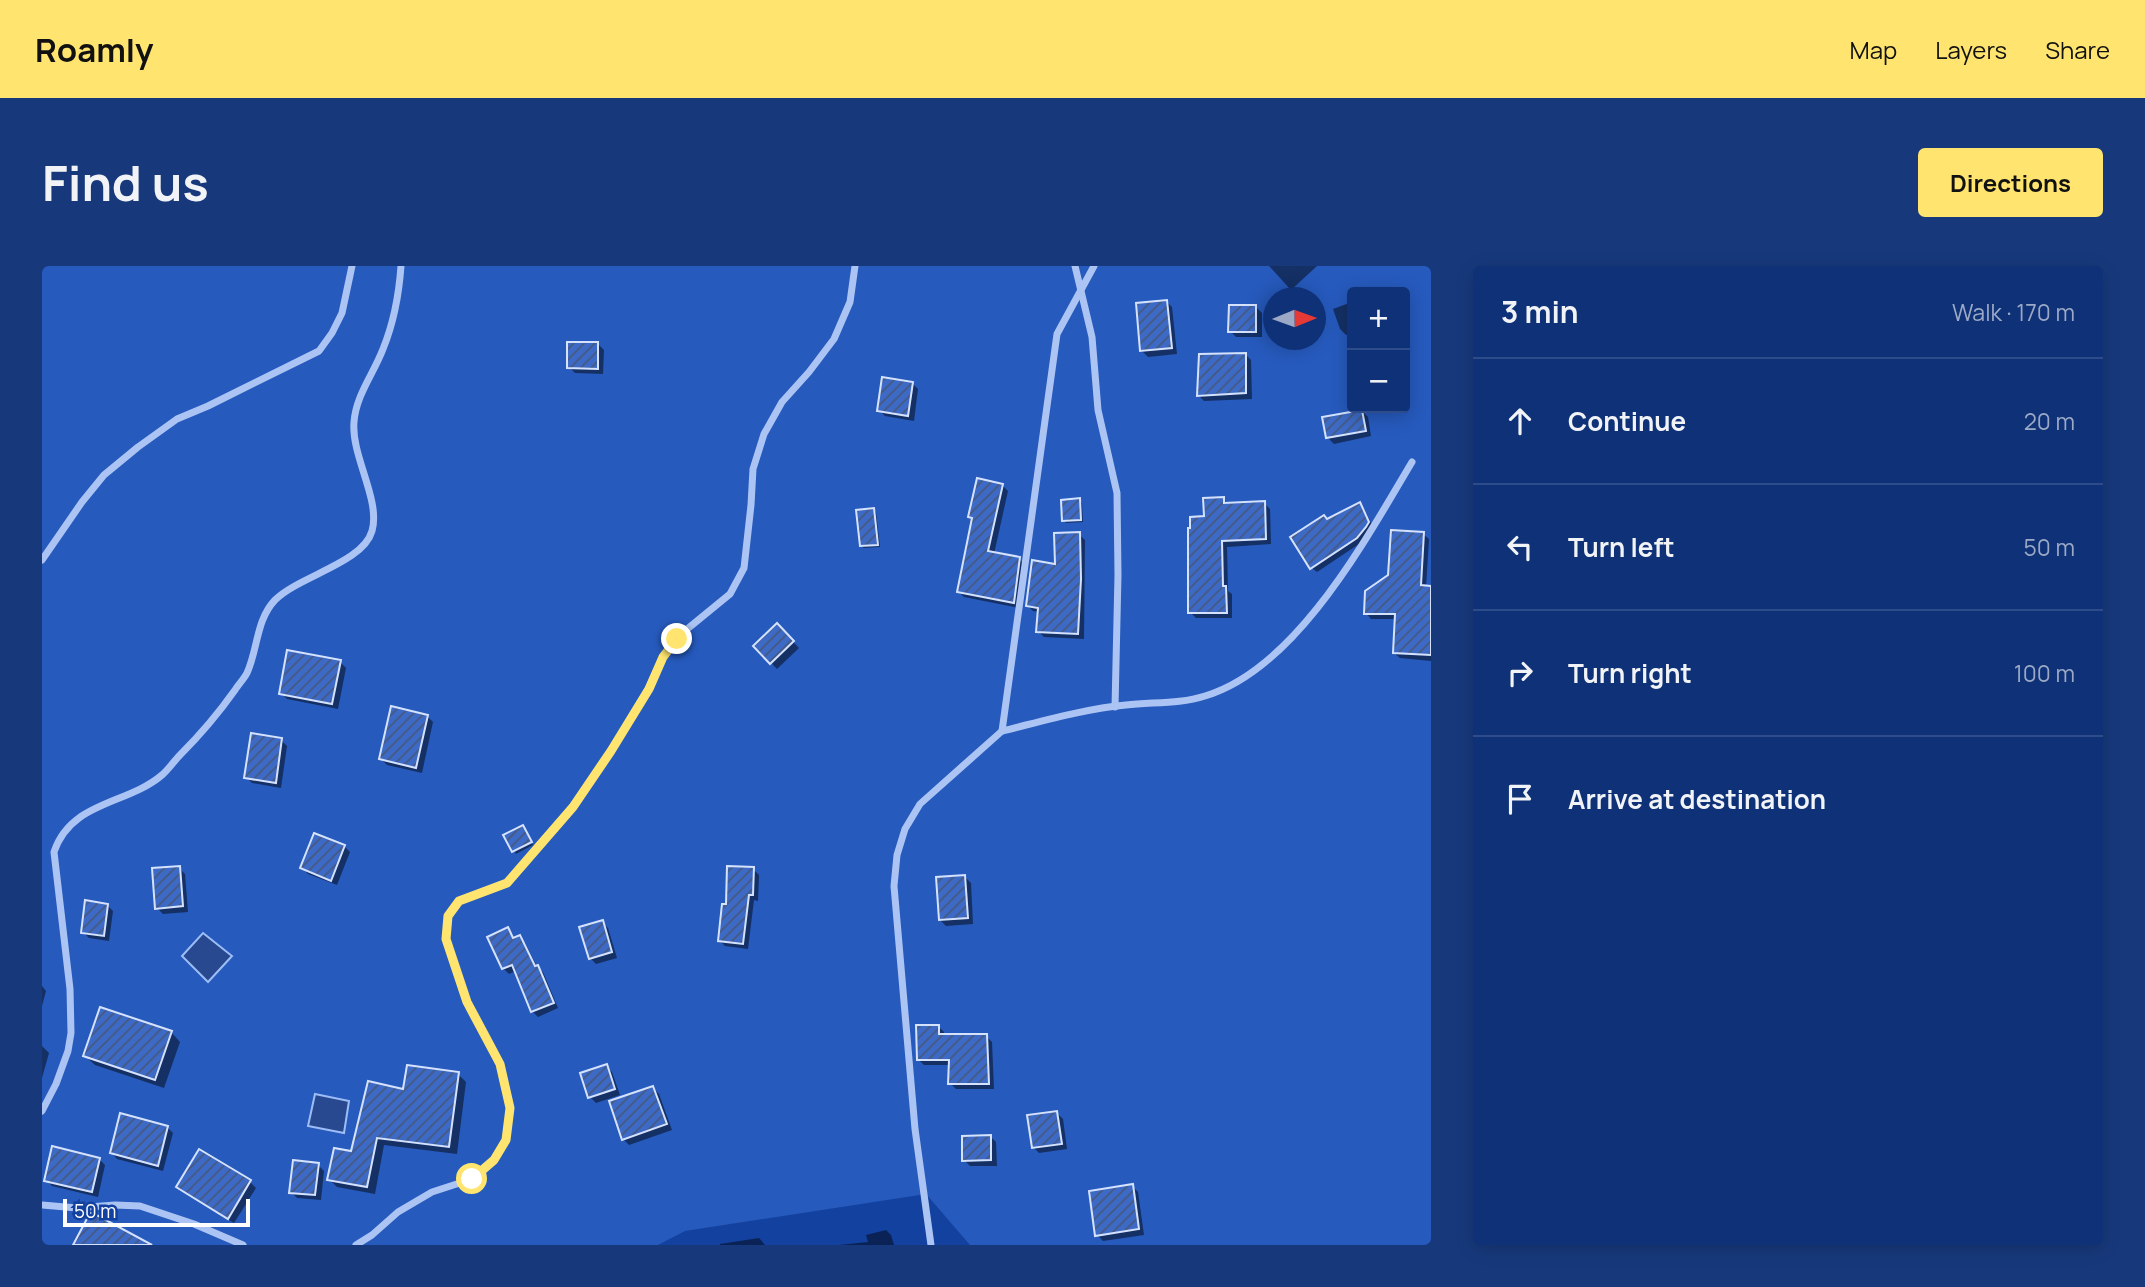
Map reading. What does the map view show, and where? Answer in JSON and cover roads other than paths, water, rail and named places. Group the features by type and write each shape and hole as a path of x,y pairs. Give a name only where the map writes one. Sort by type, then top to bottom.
{"street":[{"path":"42,560 104,475 138,447 177,419 319,352 342,313 352,266"},
{"path":"42,1111 56,1084 68,1051 71,1033 70,989 54,852 58,839 70,824 87,813 141,788 162,775 198,738 246,674 265,611 277,598 313,575 344,562 372,533 375,513 358,454 354,422 361,393 383,349 394,315 401,266"},
{"path":"356,1245 398,1212 432,1192 472,1179 494,1160 506,1140 510,1108 500,1064 467,1002 446,939 448,916 459,901 507,883 581,796 649,689 663,657 686,629 730,594 744,568 753,469 764,434 782,402 834,339 850,302 855,266"},
{"path":"1075,266 1082,286 1092,337 1098,410 1117,493 1115,707"},
{"path":"1002,731 1057,334 1094,266"},
{"path":"931,1245 915,1129 894,886 897,855 905,829 920,804 1002,731 1072,714 1204,697 1228,687 1259,668 1301,628 1354,560 1412,463"},
{"path":"42,1205 77,1208 140,1206 194,1224 243,1245"}]}
